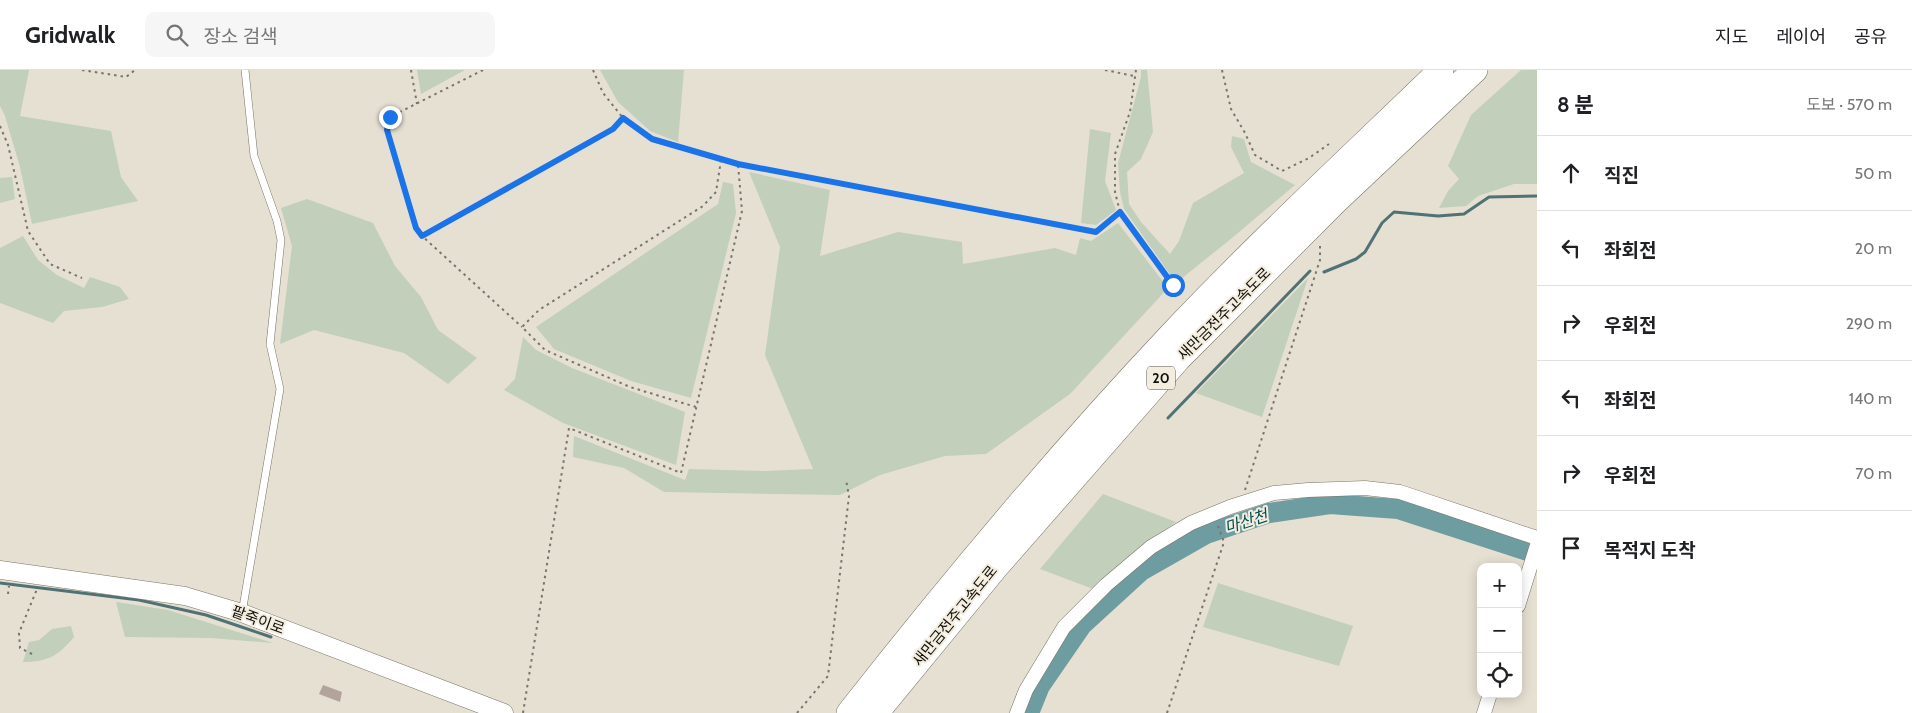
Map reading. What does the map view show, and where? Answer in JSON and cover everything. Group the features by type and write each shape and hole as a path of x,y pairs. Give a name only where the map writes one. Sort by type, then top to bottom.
{"highway":[{"name":"새만금전주고속도로","path":"849,713 923,618 1033,488 1172,335 1302,204 1442,70"},
{"name":"새만금전주고속도로","path":"876,713 995,568 1179,358 1336,201 1475,70"}],"street":[{"path":"1017,713 1026,690 1064,627 1106,585 1151,547 1191,523 1240,504 1274,493 1308,490 1365,488 1400,492 1537,538"},
{"path":"1522,595 1537,545"},
{"name":"팥죽이로","path":"0,570 185,596 242,613 504,713"},
{"path":"1484,713 1489,698"}],"lane":[{"path":"242,613 280,389 270,344 281,240 277,221 254,156 245,70"}],"path":[{"path":"82,70 126,78 135,70"},
{"path":"411,70 417,104"},
{"path":"483,70 390,117 387,130 416,228 422,236 545,350 630,387 696,407"},
{"path":"592,70 603,93 623,118 652,139 721,160 1096,232 1120,212"},
{"path":"1105,70 1135,76"},
{"path":"1136,70 1130,112 1115,154 1114,192 1120,212 1173,285"},
{"path":"1222,70 1231,109 1255,155 1282,171 1309,158 1329,144"},
{"path":"422,236 613,129 623,118"},
{"path":"0,126 8,145 28,231 50,264 82,278"},
{"path":"522,327 539,310 703,206 716,192 721,160"},
{"path":"523,713 569,428 681,473 742,211 738,164"},
{"path":"1240,504 1320,260 1320,245"},
{"path":"797,713 828,676 849,496 846,480"},
{"path":"1167,713 1224,542 1214,513"},
{"path":"32,654 20,648 19,633 34,595"}],"green space":[{"path":"0,70 29,70 20,116 111,131 121,177 138,201 32,224 20,167 5,116 0,106"},
{"path":"417,70 465,70 421,94"},
{"path":"600,70 684,70 678,142 650,131 618,102"},
{"path":"1141,70 1147,70 1153,132 1141,159 1127,172 1129,204 1141,222 1170,254 1179,241 1193,203 1244,173 1231,147 1232,136 1244,139 1251,162 1295,185 1176,283 1124,209 1120,192 1118,163 1141,77"},
{"path":"1521,70 1537,70 1537,184 1514,184 1478,196 1466,206 1439,208 1448,191 1459,179 1448,166 1471,115"},
{"path":"1090,129 1111,133 1105,181 1116,210 1096,225 1081,223"},
{"path":"749,172 830,190 820,256 898,232 962,242 963,264 1055,248 1076,255 1080,238 1091,241 1118,223 1168,288 1070,394 986,454 945,456 880,475 840,495 664,492 624,468 573,457 574,436 685,480 689,469 764,471 813,469 765,355 780,247"},
{"path":"12,177 15,199 0,203 0,178"},
{"path":"723,182 733,184 736,213 691,398 631,381 554,349 536,327 718,204"},
{"path":"307,199 373,223 395,266 421,297 438,330 477,358 448,384 404,353 314,330 280,344 292,246 281,208"},
{"path":"23,236 38,260 57,275 84,288 90,277 120,287 129,299 102,307 64,311 53,323 0,303 0,248"},
{"path":"1308,278 1262,417 1196,393"},
{"path":"523,337 536,350 572,368 685,412 676,465 563,423 504,390 515,379"},
{"path":"1103,494 1176,522 1138,550 1093,589 1040,569"},
{"path":"1218,583 1353,626 1339,666 1203,627"},
{"path":"116,602 168,610 273,643 211,638 125,637"},
{"path":"71,626 74,637 63,649 46,659 23,662 29,642 39,640 52,629"}],"building":[{"path":"323,685 342,692 340,702 319,694"}],"waterway":[{"path":"1324,272 1356,259 1365,252 1382,223 1394,212 1438,216 1464,214 1489,197 1537,196"},
{"path":"1168,418 1310,271"},
{"name":"마산천","path":"1029,713 1040,686 1082,625 1141,571 1206,534 1269,513 1330,504 1398,509 1537,554"},
{"path":"0,583 139,600 206,615 271,637"}],"route":[{"path":"390,117 387,130 416,228 422,236 613,129 623,118 652,139 738,164 1096,232 1120,212 1173,285"}]}
